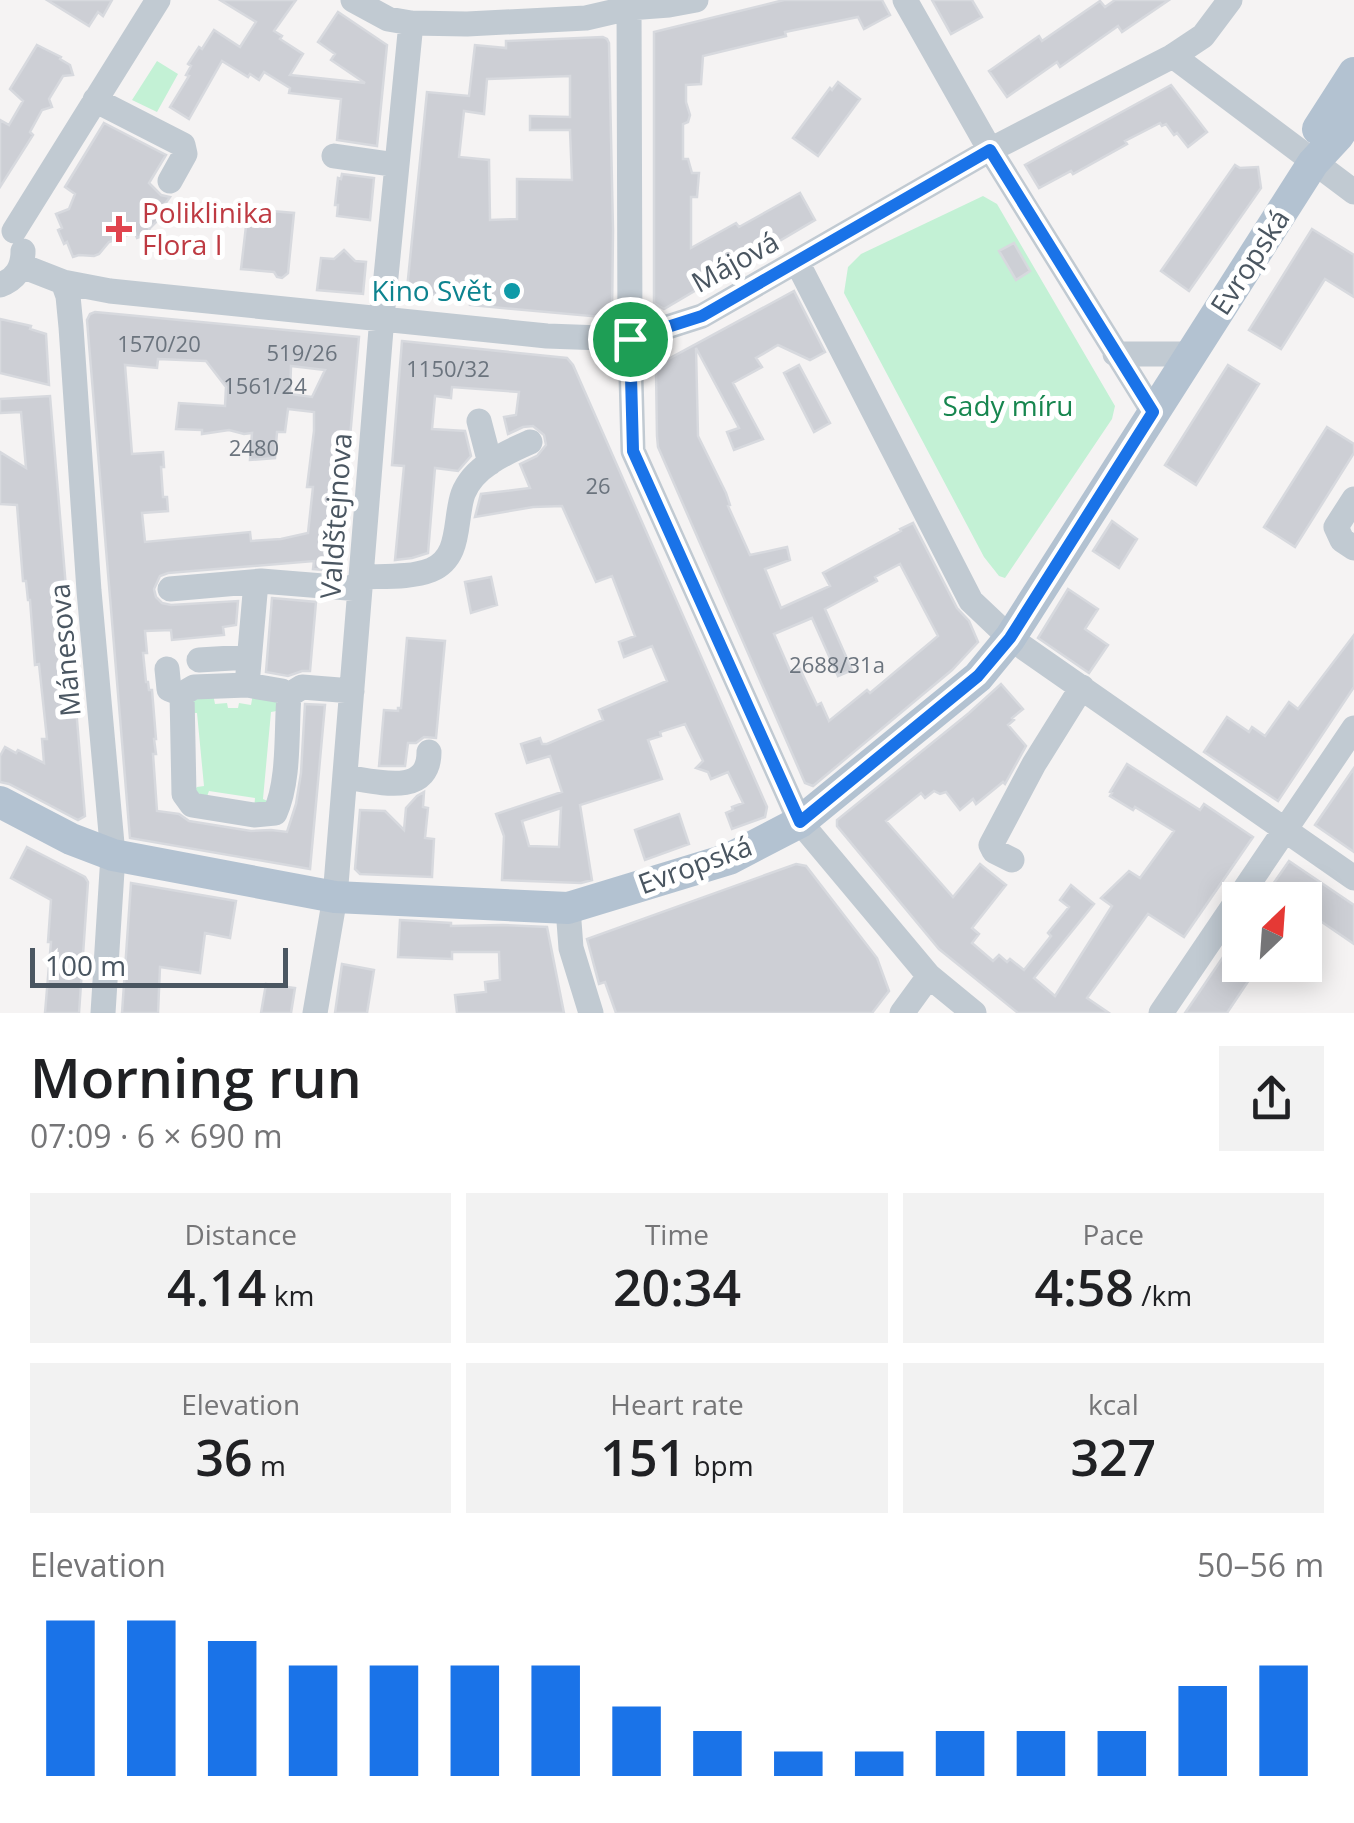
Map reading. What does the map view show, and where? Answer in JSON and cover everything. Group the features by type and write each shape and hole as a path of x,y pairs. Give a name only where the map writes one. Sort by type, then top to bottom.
{"main road":[{"name":"Evropská","path":"1313,163 1317,130 1354,73"},
{"name":"Evropská","path":"0,802 70,839 113,855 335,897 568,908 729,859 800,822 978,676 1010,638 1313,163 1354,111"}],"street":[{"path":"0,284 14,277 24,254 22,242 7,227 158,0"},
{"path":"352,0 388,19 467,24 586,18 629,4 669,5 696,0"},
{"path":"905,0 990,150 1153,412"},
{"name":"Májová","path":"22,266 63,282 110,291 547,336 630,339 702,316 990,150 1173,56 1203,36 1230,0"},
{"path":"629,4 633,451 800,822 929,976 974,1013"},
{"name":"Valdštejnova","path":"315,1013 335,897 382,317 411,23"},
{"path":"1173,56 1354,192"},
{"path":"95,100 183,145 184,154 170,181"},
{"path":"334,156 398,165"},
{"path":"797,262 971,601 1010,638 1354,878"},
{"name":"Mánesova","path":"63,282 71,327 89,592 113,855 103,1013"},
{"path":"1116,354 1191,354"},
{"path":"479,421 490,462"},
{"path":"170,589 256,582 361,583 430,571 453,549 464,492 484,466 530,442"},
{"path":"1354,499 1336,527 1342,540 1354,548"},
{"path":"247,685 256,582"},
{"path":"198,660 249,657"},
{"path":"167,669 169,689 182,694"},
{"path":"182,694 194,687 247,685 289,695"},
{"path":"289,695 302,686 352,691"},
{"path":"1012,860 994,851 991,845 1034,764 1082,687"},
{"path":"182,694 184,794 192,805 254,815 275,813 280,803 289,695"},
{"path":"1162,1013 1352,735"},
{"path":"345,777 414,781 424,774 429,752"},
{"path":"568,908 571,948 591,1013"},
{"path":"902,1013 929,976"}],"green space":[{"path":"157,61 178,74 157,112 132,100"},
{"name":"Sady míru","path":"983,196 997,204 1115,406 1112,419 1005,578 984,557 844,293 848,267 861,254"},
{"path":"213,694 215,704 227,703 228,708 238,708 239,703 251,705 253,694 275,699 282,710 271,712 263,799 272,803 254,810 255,798 209,791 206,799 194,790 204,786 197,713 190,713 191,701"}],"building":[{"path":"47,0 112,0 103,16 98,12 89,26"},
{"path":"220,0 296,0 274,31 303,54 290,75 365,83 331,60 335,54 318,42 338,12 387,45 377,146 337,140 341,99 289,93 290,88 264,72 259,80 222,61 189,119 170,107 189,76 188,64 214,30 240,47 256,22"},
{"path":"784,0 882,0 890,15 864,29 858,17 785,32 786,36 703,56 701,84 686,85 690,115 683,124 683,159 688,159 692,173 699,173 697,197 691,197 691,248 800,193 815,220 664,309 654,303 654,32"},
{"path":"932,0 972,0 982,17 951,34"},
{"path":"1115,0 1169,0 1122,32 1118,26 1060,67 1057,62 1007,97 989,71 1100,1 1105,7"},
{"path":"603,37 609,43 612,318 470,305 471,298 407,289 427,92 469,96 475,45 506,48 506,41","holes":["570,76 570,117 530,116 530,130 570,130 572,180 517,179 517,219 490,220 489,160 459,157 464,111 484,114 487,79"]},
{"path":"37,45 61,57 70,65 73,75 63,76 49,99 52,107 42,110 30,132 33,135 0,187 0,120 9,125 23,101 10,89"},
{"path":"838,82 860,99 818,156 793,138"},
{"path":"1171,85 1207,132 1188,147 1177,133 1174,135 1166,124 1160,123 1073,174 1071,171 1039,188 1025,165"},
{"path":"104,123 166,155 149,183 161,195 170,197 149,229 151,233 137,238 135,232 109,242 99,254 73,257 58,230 62,228 56,214 69,209 75,194 65,187"},
{"path":"1235,165 1258,167 1261,188 1189,291 1161,271"},
{"path":"342,174 374,178 370,220 337,216 338,178"},
{"path":"248,209 294,213 288,273 282,278 274,272 241,269"},
{"path":"1312,229 1354,255 1354,297 1325,279 1281,349 1249,330"},
{"path":"1014,243 1030,271 1016,280 999,251"},
{"path":"344,250 355,261 366,262 363,294 317,290 321,258 334,259"},
{"path":"794,291 825,352 810,360 778,345 756,358 762,367 733,383 763,439 734,450 727,432 739,428 696,348 698,436 750,555 787,547 790,560 765,569 781,608 830,586 823,573 913,523 978,642 952,670 813,786 805,783 658,447 656,371 661,363","holes":["900,564 938,636 870,693 867,690 829,721 800,669 791,673 774,634 812,618 838,676 852,670 825,609"]},
{"path":"90,314 359,337 338,571 313,569 314,561 168,573 160,576 154,589 162,603 238,601 236,625 223,627 224,635 172,640 171,630 145,631 147,653 143,653 146,682 152,690 156,739 153,754 157,811 179,814 189,821 251,831 287,832 301,773 305,704 325,705 310,869 130,838 87,320","holes":["158,359 206,361 226,387 225,406 179,403 176,429 202,430 202,434 229,430 252,433 250,460 275,458 277,432 285,432 288,409 314,412 307,487 313,487 308,533 251,541 250,532 145,542 142,513 168,511 167,497 163,497 163,452 132,454 125,365 157,368","291,366 325,370 312,397 290,394"]},
{"path":"0,319 46,334 49,385 0,373"},
{"path":"402,341 567,358 767,807 765,817 732,829 726,813 743,803 728,772 711,779 708,772 696,768 703,761 685,724 648,740 662,779 580,805 592,880 502,880 504,836 496,814 562,792 550,756 527,763 521,744 540,738 542,744 547,744 603,720 599,710 667,681 652,646 624,657 619,642 635,636 612,576 596,582 562,506 475,517 481,494 530,488 520,464 537,456 546,445 544,435 533,426 508,434 504,417 516,415 519,392 452,387 451,398 435,396 432,429 465,431 471,456 458,471 435,468 428,553 412,558 395,560 404,466 392,465","holes":["561,808 559,847 529,846 522,821"]},
{"path":"799,365 830,423 814,432 784,373"},
{"path":"1228,365 1259,384 1196,485 1165,465"},
{"path":"50,396 85,816 78,820 0,782 0,756 5,747 44,763 42,739 47,739 30,600 23,581 17,505 0,504 0,452 26,468 21,412 0,413 0,399"},
{"path":"1327,427 1354,444 1354,453 1295,547 1264,527"},
{"path":"1112,521 1137,539 1119,568 1093,551"},
{"path":"491,577 497,605 471,613 465,582"},
{"path":"1068,589 1098,609 1085,629 1108,645 1089,673 1038,638"},
{"path":"272,598 316,602 310,671 288,676 266,672"},
{"path":"1354,635 1354,687 1278,801 1204,752 1227,717 1249,732 1252,727 1265,736 1289,702 1298,709"},
{"path":"407,638 445,641 436,738 424,737 408,743 405,766 379,766 384,710 401,708"},
{"path":"1001,684 1023,709 1008,725 1026,746 1005,784 976,804 973,799 960,810 946,792 934,791 925,798 921,793 886,821 953,897 980,864 1006,885 972,928 979,934 972,943 993,961 999,955 1024,970 1069,907 1060,900 1071,885 1094,904 1034,978 1055,996 1112,906 1101,898 1129,871 1140,878 1174,831 1110,796 1127,764 1200,810 1204,804 1253,837 1184,937 1148,914 1087,998 1109,1013 1018,1013 939,949 837,826 837,820"},
{"path":"1354,768 1354,852 1315,825"},
{"path":"424,792 423,807 428,808 425,838 434,839 432,877 360,874 355,869 360,810 385,811 404,830 406,808"},
{"path":"679,814 689,844 645,860 635,830"},
{"path":"27,847 88,882 79,1013 45,1013 51,900 11,878"},
{"path":"1289,861 1320,882 1274,882"},
{"path":"796,864 806,866 877,958 889,991 872,1013 616,1013 605,982 599,984 587,939"},
{"path":"131,883 236,901 230,938 205,933 200,973 160,967 158,1013 122,1013"},
{"path":"1322,883 1354,905 1354,944 1322,922"},
{"path":"400,920 451,926 547,927 564,1013 457,1013 455,995 486,992 485,982 500,980 499,952 452,952 452,959 398,957"},
{"path":"1222,959 1222,982 1248,982 1227,1013 1185,1013"},
{"path":"342,964 374,970 367,1013 335,1013"},
{"path":"266,984 295,988 291,1013 261,1013"}],"place":[{"name":"Poliklinika Flora I","path":"119,229"},
{"name":"Kino Svět","path":"512,291"}],"route":[{"path":"990,150 1153,412 1010,638 978,676 800,822 633,451 630,339 702,316 990,150"}]}
